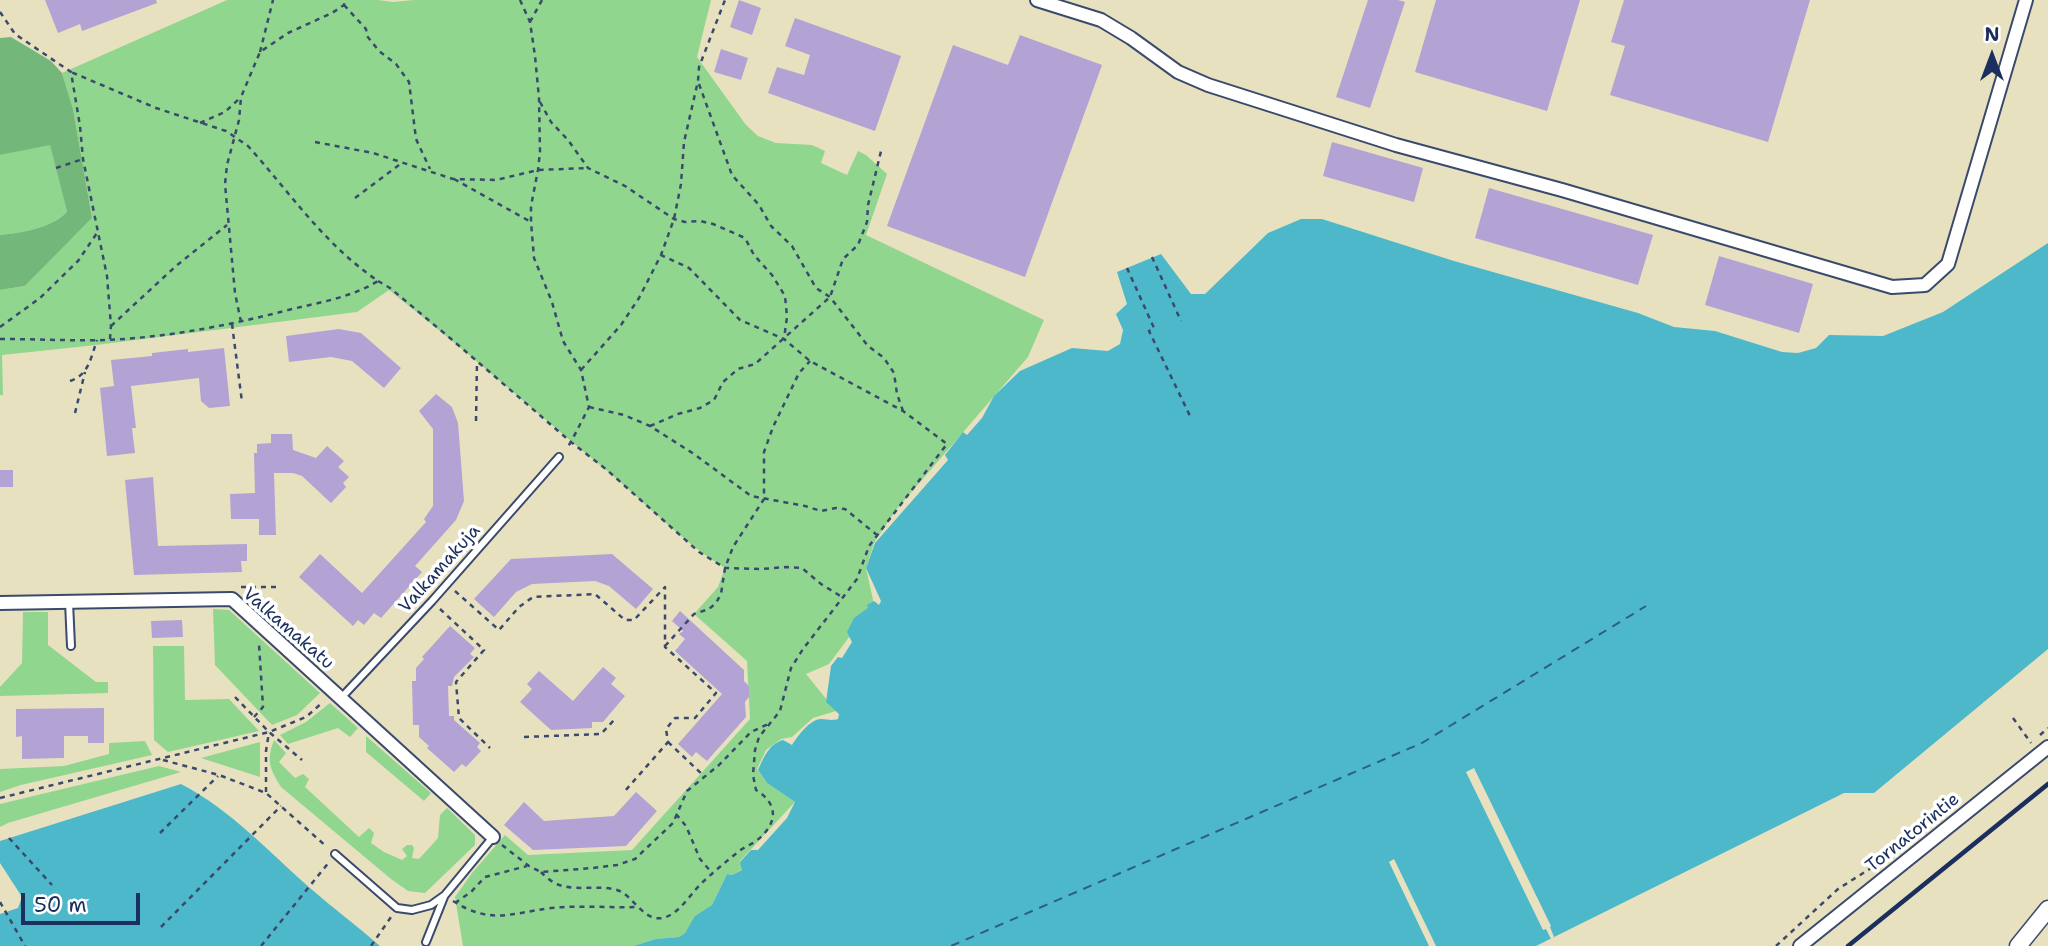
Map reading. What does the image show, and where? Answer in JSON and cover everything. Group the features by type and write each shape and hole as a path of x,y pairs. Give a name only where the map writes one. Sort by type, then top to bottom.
{"street":[{"path":"1037,0 1101,20 1178,72 1208,85 1396,145 1562,190 1892,287 1925,285 1948,264 2026,0"},
{"name":"Valkamakatu","path":"0,603 232,599 493,837"},
{"name":"Tornatorintie","path":"1800,946 2048,747"},
{"path":"2018,946 2048,909"}],"lane":[{"name":"Valkamakuja","path":"338,695 448,584 559,457"},
{"path":"69,602 71,646"},
{"path":"335,854 397,908 412,910 431,905 445,895 493,837"},
{"path":"426,942 445,895"}],"path":[{"path":"241,322 235,293 225,184 241,97 260,52 273,0"},
{"path":"520,0 530,22 539,99 538,170 531,222 534,258 552,302 563,341 581,370 589,407 571,442 559,457"},
{"path":"530,22 542,0"},
{"path":"581,370 621,325 639,298 661,255 674,219 681,184 684,142 699,67 725,0"},
{"path":"260,52 288,33 332,13 344,2 366,29 367,36 379,51 396,65 409,82 416,139 430,171"},
{"path":"0,12 15,34 71,72 145,103 226,131 248,146 329,242 353,263 390,288 607,470 699,552 725,568 802,568 842,597"},
{"path":"71,72 83,159 107,276 110,340"},
{"path":"698,81 732,175 759,205 771,226 792,246 816,288 830,297 868,346 884,358 894,373 903,411"},
{"path":"200,123 225,112 241,97"},
{"path":"539,99 551,122 588,168"},
{"path":"315,142 373,153 453,179 531,222"},
{"path":"650,426 700,408 714,400 723,382 738,369 755,364 830,297 844,259 858,245 867,222 868,205 882,147"},
{"path":"56,168 83,159"},
{"path":"355,198 403,162"},
{"path":"453,179 496,180 538,170 588,168 625,186 674,219 713,224 745,238 754,256 772,275 785,296 784,340"},
{"path":"111,326 176,266 228,224"},
{"path":"0,327 49,289 78,261 98,231"},
{"path":"493,837 554,883 624,892 650,916 664,918 676,911 712,873 768,829 773,817 773,806 766,796 756,790 754,775 755,750 759,737 780,711 792,668 857,579 869,546 947,444 903,411 810,361 784,340 740,320 689,268 661,255"},
{"path":"1152,257 1181,321"},
{"path":"1127,268 1154,328 1149,331 1191,418"},
{"path":"0,339 110,340 149,337 232,324 332,300 367,288 378,281"},
{"path":"232,324 242,402"},
{"path":"75,413 85,372 97,340"},
{"path":"476,421 477,361"},
{"path":"665,647 694,614 709,609 721,594 725,568 733,547 764,499 764,452 799,373 810,361"},
{"path":"70,381 78,379 85,372"},
{"path":"589,407 624,415 650,426 751,496 821,511 845,509 877,535"},
{"path":"448,584 499,630 519,607 533,597 595,594 625,620 634,620 665,587 665,647 716,694 695,718 675,718 666,729 667,742 705,777"},
{"path":"234,587 281,587"},
{"path":"432,601 484,650 456,682 459,718 490,748"},
{"path":"254,718 263,707 258,623"},
{"path":"0,798 269,732 306,717 338,695"},
{"path":"235,697 254,718 302,760"},
{"path":"2013,718 2030,742"},
{"path":"524,737 601,734 615,719"},
{"path":"541,872 617,865 635,859 673,823 687,791 751,732 771,722"},
{"path":"2039,735 2048,728"},
{"path":"266,793 269,732"},
{"path":"625,791 667,742"},
{"path":"161,760 219,775 266,793 335,854 261,946"},
{"path":"160,832 219,775"},
{"path":"161,927 281,806"},
{"path":"676,814 686,826 700,859 712,873"},
{"path":"9,838 52,885"},
{"path":"1776,946 1839,889 1886,858"},
{"path":"528,866 485,877 471,892 454,903 481,915 499,917 551,908 638,907"},
{"path":"0,902 25,946"},
{"path":"371,946 397,908"}],"green space":[{"path":"227,0 711,0 697,57 746,125 758,136 776,143 812,145 825,151 821,163 847,175 858,151 866,155 887,174 866,235 1044,320 1028,357 896,510 874,543 866,568 874,604 829,664 806,674 836,711 813,718 792,737 781,739 766,750 757,769 767,783 795,802 740,861 743,869 732,875 727,874 712,905 696,916 685,933 679,937 656,939 633,946 463,946 455,897 505,835 528,855 632,850 750,719 747,661 694,614 718,587 725,568 679,534 417,312 389,290 357,312 2,355 3,395 0,395 0,290 25,286 92,218 73,109 62,73"},
{"path":"11,37 51,61 62,73 73,109 92,218 25,286 0,290 0,235 45,226 67,212 50,145 0,155 0,38"},
{"path":"50,144 67,212 36,229 0,235 0,155"},
{"path":"213,609 229,610 320,693 297,715 272,725 215,665"},
{"path":"23,612 48,612 48,645 96,682 108,682 108,693 0,696 0,687 22,663"},
{"path":"153,646 184,646 185,700 229,699 259,731 168,752 154,740"},
{"path":"330,703 358,728 350,737 338,728 288,744 280,735 306,722"},
{"path":"366,736 431,793 424,801 366,752"},
{"path":"274,740 286,753 279,762 295,778 303,774 309,779 305,787 359,837 369,828 374,833 371,843 384,852 402,860 407,856 402,849 412,845 412,858 419,859 438,838 440,815 447,808 475,835 475,845 425,893 408,891 281,787 270,765"},
{"path":"145,741 152,755 0,792 0,769 64,766 109,754 109,743"},
{"path":"260,742 260,777 201,758"},
{"path":"159,766 181,772 0,827 0,804"}],"water":[{"path":"1301,219 1322,219 1454,261 1638,313 1674,327 1715,331 1782,352 1798,353 1816,348 1829,335 1883,336 1943,312 2048,243 2048,649 1874,793 1844,793 1536,946 633,946 656,939 679,937 685,933 695,916 712,905 727,874 732,875 742,870 740,862 751,850 758,850 787,818 795,802 767,783 758,770 762,760 778,742 783,740 792,745 813,722 838,719 839,714 826,702 831,666 838,657 842,658 852,642 847,632 854,618 868,608 867,605 874,601 879,605 881,601 866,568 875,543 948,460 945,455 963,432 967,435 982,418 994,396 1020,371 1072,348 1108,351 1120,344 1123,330 1116,314 1127,304 1117,272 1161,254 1191,294 1205,294 1268,233"},
{"path":"181,784 233,819 380,946 0,946 0,914 18,908 22,897 0,863 0,841"}],"pier":[{"path":"1474,768 1551,926 1554,937 1551,939 1546,929 1543,930 1466,772"},
{"path":"1394,859 1436,946 1429,946 1389,862"}],"building":[{"path":"45,0 156,0 157,3 82,31 80,24 58,33"},
{"path":"739,0 761,8 752,35 730,27"},
{"path":"1368,0 1405,2 1370,108 1336,97"},
{"path":"1436,0 1580,0 1547,111 1415,72"},
{"path":"1624,0 1810,0 1768,142 1610,95 1625,46 1611,42"},
{"path":"795,18 901,56 875,131 768,93 777,67 804,75 810,55 785,46"},
{"path":"1020,35 1102,65 1025,277 887,226 953,45 1008,65"},
{"path":"721,49 748,58 741,80 714,72"},
{"path":"1332,142 1423,168 1414,202 1323,176"},
{"path":"1489,188 1653,235 1638,285 1475,238"},
{"path":"1719,256 1813,284 1799,333 1705,305"},
{"path":"339,329 361,333 401,368 384,388 352,361 331,357 289,362 286,336"},
{"path":"224,348 230,406 209,408 201,401 199,378 131,386 136,428 132,428 135,453 107,456 100,388 114,386 111,360 188,349 188,352"},
{"path":"436,394 452,407 458,423 464,501 456,520 415,566 422,572 381,618 374,613 364,625 358,620 353,626 299,577 320,554 362,593 426,522 424,519 433,506 433,429 419,411"},
{"path":"271,434 292,434 293,450 316,458 327,446 344,461 338,467 349,477 343,483 346,487 331,503 302,476 274,473 276,535 259,535 259,519 231,519 230,494 255,493 254,453 257,453 257,444 271,443"},
{"path":"0,470 13,470 13,487 0,487"},
{"path":"153,477 158,546 247,544 247,561 241,561 242,572 134,575 125,480"},
{"path":"612,554 653,589 636,609 609,586 595,581 532,584 516,592 494,617 474,599 511,559"},
{"path":"680,611 744,670 744,681 749,686 749,697 745,702 746,717 707,761 696,752 692,757 678,744 722,694 675,651 685,639 679,634 683,631 672,621"},
{"path":"182,620 183,637 152,638 151,621"},
{"path":"450,626 475,648 470,654 474,657 454,677 452,686 448,686 449,716 454,716 454,720 480,743 477,747 481,751 466,767 462,764 454,772 427,748 429,746 419,737 419,725 413,725 412,681 416,681 416,668 424,659 422,657"},
{"path":"603,667 616,678 611,684 625,696 603,722 592,722 592,728 551,730 520,702 532,689 527,684 539,671 573,701"},
{"path":"104,708 104,743 88,743 88,736 64,736 64,758 22,759 22,736 16,737 16,709"},
{"path":"636,792 657,811 626,846 533,850 504,825 524,802 544,821 614,816"}],"ferry route":[{"path":"951,946 1422,743 1646,606"}],"railway":[{"path":"1848,946 2048,784"}]}
